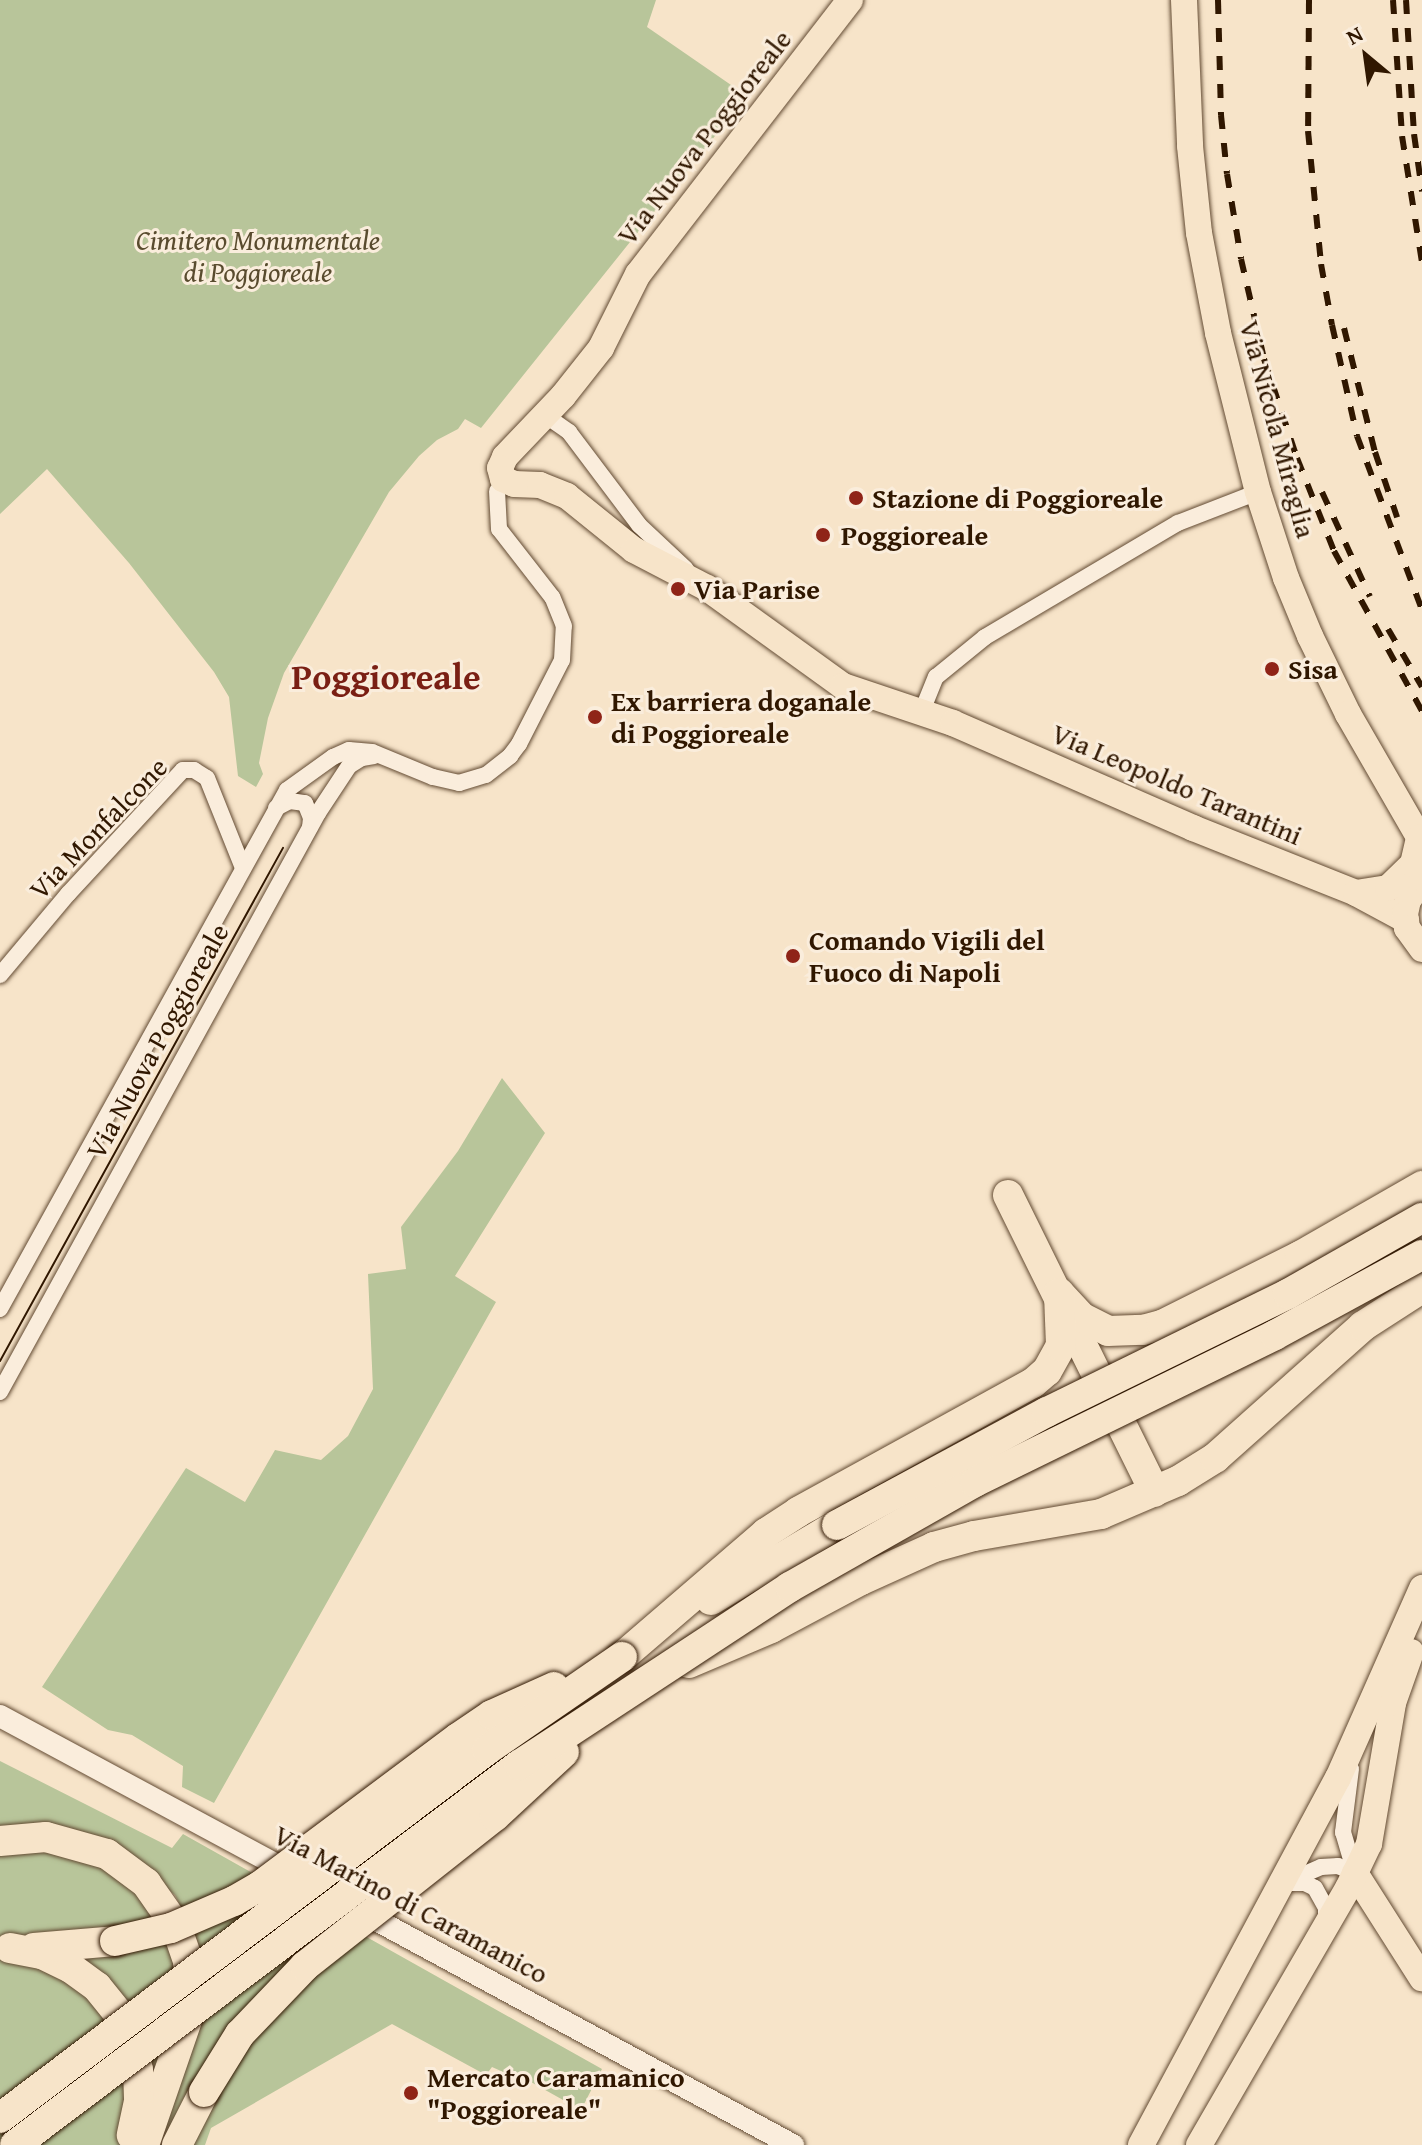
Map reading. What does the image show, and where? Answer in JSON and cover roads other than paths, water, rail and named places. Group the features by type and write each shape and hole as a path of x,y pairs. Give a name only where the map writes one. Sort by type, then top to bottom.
{"highway":[{"path":"1059,1293 1081,1317 1108,1331 1152,1327 1226,1295 1422,1186"},
{"path":"1008,1195 1155,1492"},
{"path":"0,2118 487,1750 622,1657 767,1565 947,1464 1288,1294 1422,1218"},
{"path":"15,2145 442,1821 636,1685 790,1587 975,1482 1275,1335 1422,1255"},
{"path":"177,2145 204,2092 240,2034 305,1966 495,1816 636,1685 771,1628 887,1567 934,1547 974,1536 1101,1514 1155,1492 1215,1458 1340,1345 1422,1288"},
{"path":"5,1949 115,1941 171,1928 210,1913 260,1886 492,1715 622,1657 766,1533 798,1512 1033,1383 1047,1371 1061,1346 1059,1293"},
{"path":"0,1841 46,1837 107,1854 146,1883 176,1926 188,1960 187,2020 144,2145"},
{"path":"5,1949 42,1954 71,1968 97,1987 119,2014 134,2048 140,2088 129,2145"}],"main road":[{"name":"Via Nuova Poggioreale","path":"509,486 514,484 503,479 500,468 505,457 556,404 601,348 638,274 850,0"},
{"name":"Via Nicola Miraglia","path":"1184,0 1190,146 1199,233 1221,347 1258,492 1286,578 1310,636 1348,714 1421,840"},
{"name":"Via Leopoldo Tarantini","path":"509,486 553,489 567,496 634,550 707,588 843,686 922,711 1193,828 1356,893 1406,920"},
{"path":"1356,893 1388,888 1413,864 1421,840"},
{"path":"1422,881 1408,900 1406,920 1414,941 1422,949"},
{"path":"1199,2145 1369,1844 1390,1716 1393,1672 1422,1588"},
{"path":"1141,2145 1155,2133 1356,1742 1393,1672 1422,1627"},
{"name":"Via Marino di Caramanico","path":"0,1716 793,2145"},
{"path":"1355,1873 1422,1978"}],"street":[{"path":"552,420 569,432 639,525 707,588"},
{"name":"Via Nuova Poggioreale","path":"0,1309 274,810 293,785 341,752 364,750 459,783 486,775 510,756 519,744 562,660 565,641 560,612 499,529 509,486"},
{"path":"922,711 936,677 985,637 1178,523 1258,492"},
{"name":"Via Nuova Poggioreale","path":"0,1392 310,828 349,766 370,756 395,761"},
{"name":"Via Monfalcone","path":"0,975 68,894 183,770 194,770 207,778 243,868"},
{"path":"274,810 290,801 305,803 311,818 310,828"},
{"path":"1355,1873 1343,1832 1356,1742"},
{"path":"1283,1884 1321,1867 1338,1866 1355,1873"},
{"path":"1283,1884 1296,1881 1315,1888 1326,1908 1326,1925"}],"tram line":[{"path":"0,1361 283,848"}],"railway":[{"path":"1218,0 1221,115 1227,174 1241,259 1264,359 1297,458 1334,551 1422,711"},
{"path":"1309,0 1308,131 1321,264 1332,325 1357,436 1422,610"},
{"path":"1393,0 1402,136 1422,262"},
{"path":"1406,0 1414,134 1422,191"},
{"path":"1344,328 1375,452 1397,517"},
{"path":"1322,492 1370,597"},
{"path":"1388,629 1422,687"}],"place":[{"name":"Stazione di Poggioreale","path":"856,498"},
{"name":"Poggioreale","path":"823,535"},
{"name":"Via Parise","path":"678,589"},
{"name":"Sisa","path":"1272,669"},
{"name":"Ex barriera doganale di Poggioreale","path":"595,717"},
{"name":"Comando Vigili del Fuoco di Napoli","path":"793,956"},
{"name":"Mercato Caramanico \"Poggioreale\"","path":"411,2093"}],"district":[{"name":"Poggioreale","path":"386,676"}],"park label":[{"name":"Cimitero Monumentale di Poggioreale","path":"258,256"}]}
